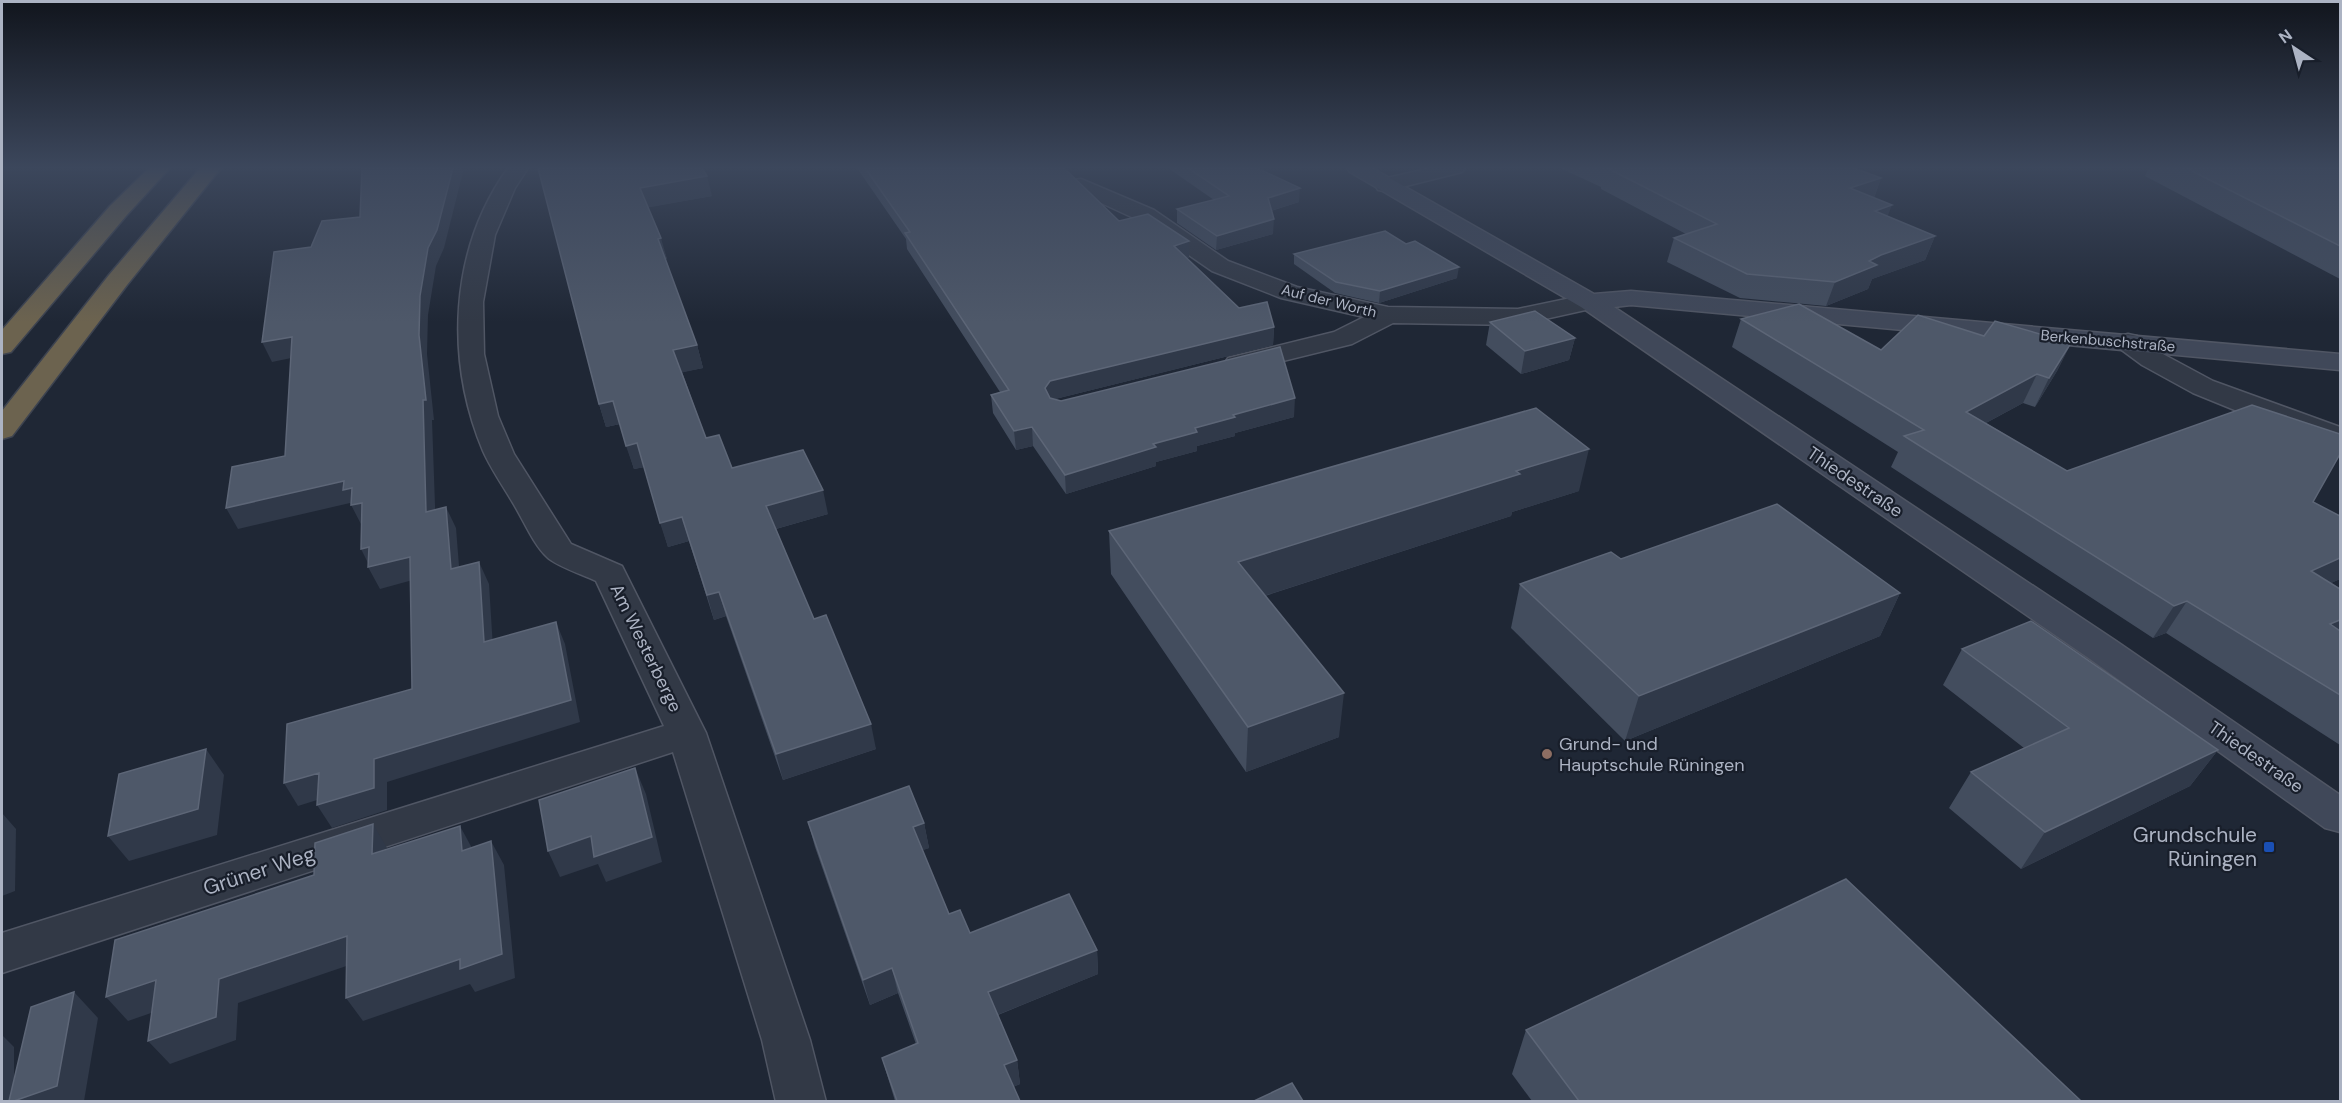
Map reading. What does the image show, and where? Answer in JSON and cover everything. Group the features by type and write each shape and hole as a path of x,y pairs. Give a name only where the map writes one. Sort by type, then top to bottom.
{"highway":[{"path":"2,346 111,219"},
{"path":"2,430 118,280 168,219"}],"street":[{"name":"Am Westerberge","path":"491,219 484,235 470,302 471,354 484,416 499,454 559,551 610,574 687,733 786,1040 801,1101"},
{"name":"Auf der Worth","path":"1151,219 1220,266 1290,293 1388,315 1518,317 1590,302"},
{"name":"Thiedestraße","path":"1446,219 1590,302 2085,638 2340,816"},
{"name":"Berkenbuschstraße","path":"1590,302 1631,298 2340,362"},
{"name":"Auf der Worth","path":"1220,369 1343,338 1388,315"},
{"path":"2128,342 2147,357 2211,392 2340,437"},
{"name":"Grüner Weg","path":"2,953 687,733"}],"building":[{"path":"440,219 428,248 420,296 419,335 426,400 423,400 426,512 446,507 451,569 479,562 484,642 556,622 571,700 374,759 374,788 317,805 319,773 284,783 287,724 412,689 410,557 368,567 369,547 361,549 362,503 351,505 352,488 343,490 344,481 226,508 232,467 285,456 292,337 262,342 274,252 311,247 322,221"},
{"path":"551,219 653,219 661,238 658,239 697,345 673,350 706,438 719,435 732,468 803,450 823,490 766,506 814,619 826,615 871,724 776,754 719,592 707,595 682,517 660,523 637,443 626,446 613,401 599,404"},
{"path":"901,219 1156,219 1189,241 1174,246 1239,308 1267,302 1274,327 1050,381 1045,388 1050,398 1061,401 1280,347 1295,398 1233,415 1235,417 1195,428 1197,432 1153,444 1156,447 1065,475 1032,427 1014,431 991,395 1009,390 905,233 910,232"},
{"path":"1193,219 1272,219 1217,236"},
{"path":"1708,219 1895,219 1935,236 1881,255 1869,261 1877,265 1835,282 1747,274 1674,238 1717,224"},
{"path":"2288,219 2340,219 2340,246"},
{"path":"1385,231 1406,244 1415,241 1459,267 1380,291 1336,282 1294,254"},
{"path":"1799,304 1881,350 1918,315 1984,336 1995,321 2071,343 2049,378 2037,374 1966,412 2067,471 2252,405 2340,434 2340,454 2313,502 2340,516 2340,558 2311,571 2340,589 2340,620 2330,624 2340,631 2340,695 2187,601 2174,606 1904,436 1924,430 1741,319"},
{"path":"1535,311 1575,338 1525,351 1490,322"},
{"path":"1536,408 1589,449 1516,471 1520,474 1238,562 1344,693 1248,727 1109,531"},
{"path":"1777,504 1900,593 1639,696 1520,584 1611,552 1621,559"},
{"path":"2031,621 2218,750 2045,832 1971,772 2069,728 1962,649"},
{"path":"206,749 198,809 108,836 119,774"},
{"path":"635,768 652,837 594,857 591,836 548,851 539,800"},
{"path":"909,786 924,823 913,827 949,914 960,910 970,933 1069,894 1097,950 988,992 1017,1060 1004,1065 1020,1101 897,1101 882,1058 918,1043 892,968 863,980 808,822"},
{"path":"373,824 372,854 460,826 462,851 491,841 502,954 460,969 460,959 346,998 347,936 219,979 216,1017 148,1041 156,980 106,997 115,940 314,875 315,843"},
{"path":"1846,879 2081,1101 1579,1101 1526,1030"},
{"path":"74,992 57,1086 9,1101 31,1007"},
{"path":"1292,1083 1303,1101 1254,1101"}],"place":[{"name":"Grund- und Hauptschule Rüningen","path":"1547,754"},
{"name":"Grundschule Rüningen","path":"2269,847"}]}
